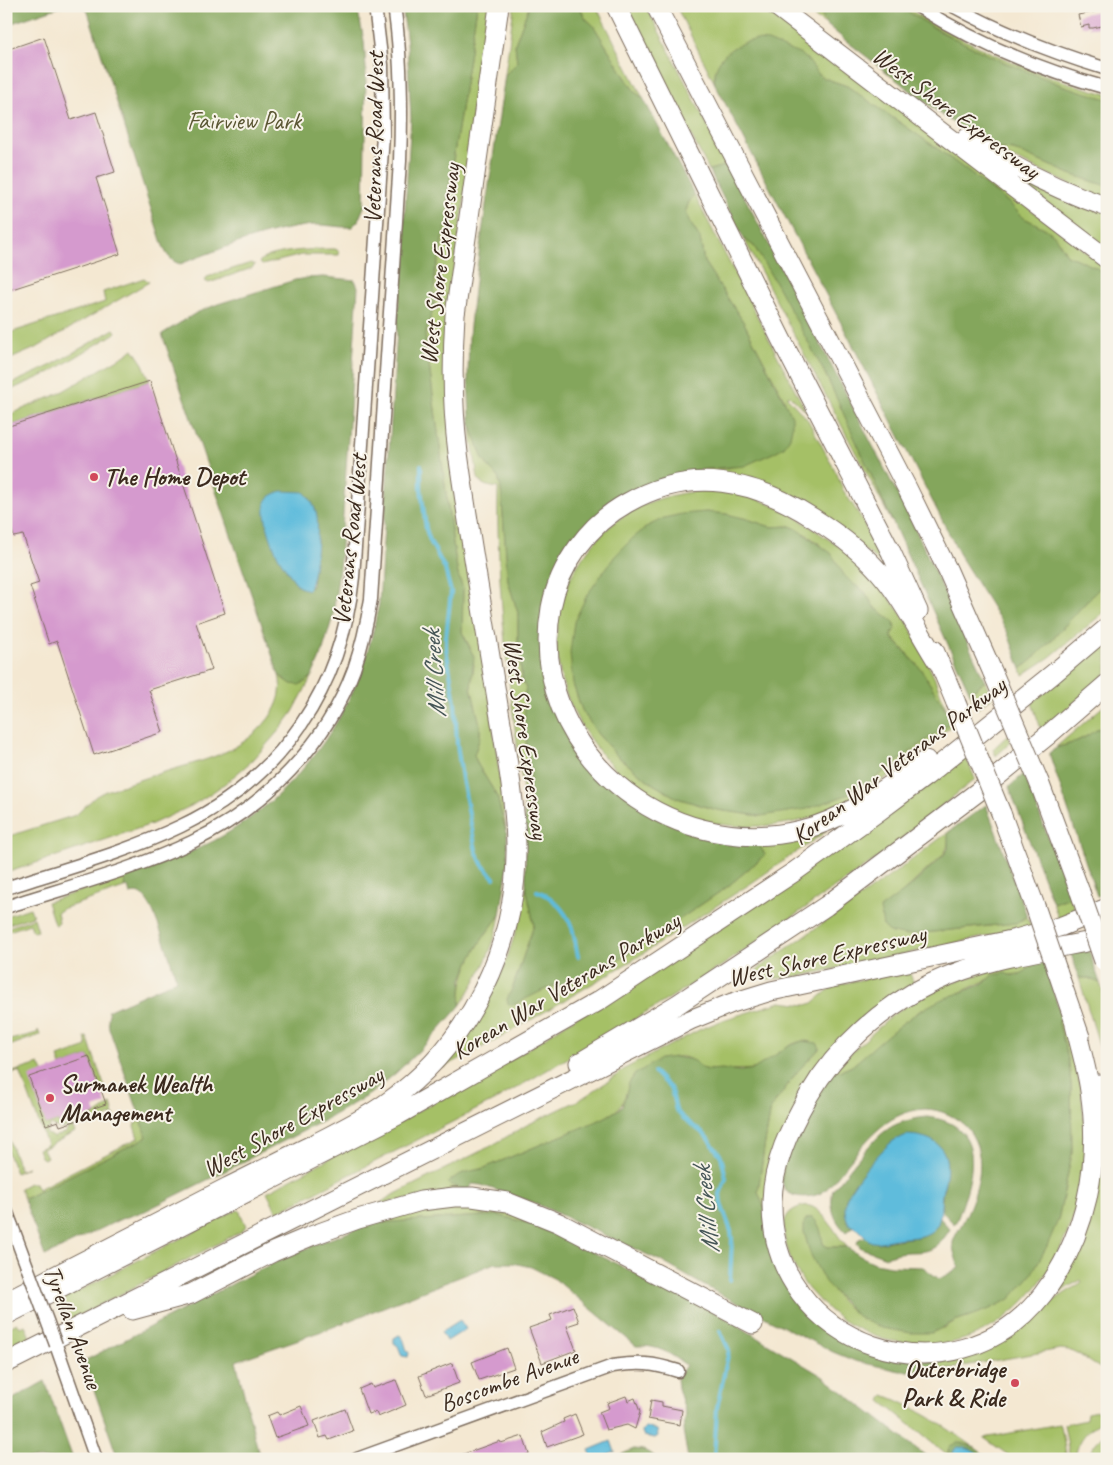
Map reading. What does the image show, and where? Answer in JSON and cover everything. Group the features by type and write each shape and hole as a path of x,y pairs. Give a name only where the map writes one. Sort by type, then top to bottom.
{"highway":[{"name":"West Shore Expressway","path":"6,1301 342,1129 387,1103 421,1076 459,1032 481,996 499,954 506,933 514,888 516,851 514,823 505,749 461,478 452,384 455,315 498,6"},
{"path":"616,6 905,582 930,638 937,661 1001,812 1075,1025 1093,1069 1107,1114"},
{"path":"656,6 907,488 951,579 993,673 1038,782 1080,892 1105,965"},
{"name":"West Shore Expressway","path":"776,6 1107,259"},
{"path":"890,93 952,128 1022,172 1070,194 1107,207"},
{"path":"937,661 891,588 872,564 857,550 827,526 791,504 761,490 729,483 696,482 665,487 633,499 609,515 585,539 568,562 561,576 552,604 548,632 549,662 556,693 562,708 585,749 605,774 633,798 665,817 702,830 736,835 768,835 801,830 846,813 880,792 1053,674"},
{"name":"Korean War Veterans Parkway","path":"6,1315 398,1115 597,1002 801,867 926,776 1107,628"},
{"path":"506,1113 581,1061 714,980 826,906 979,791 1107,684"},
{"name":"West Shore Expressway","path":"6,1363 95,1320 668,1030 732,1003 792,986 1016,939 1062,926 1107,908"},
{"path":"1075,1025 1090,1093 1094,1135 1091,1180 1085,1209 1075,1237 1056,1274 1038,1300 1019,1319 990,1338 966,1348 932,1354 896,1352 871,1345 848,1335 822,1315 798,1288 786,1267 776,1234 772,1202 777,1167 788,1137 805,1101 828,1067 853,1038 871,1023 902,1000 931,984 962,971 991,962 1107,938"},
{"path":"95,1320 191,1294 286,1246 358,1219 421,1201 463,1197 507,1202 541,1215 753,1324"}],"street":[{"name":"Veterans Road West","path":"6,888 164,834 202,815 240,790 257,776 289,742 314,705 334,664 342,644 352,598 383,135 382,65 375,6"},
{"name":"Veterans Road West","path":"6,908 167,853 212,832 248,809 272,790 290,772 319,734 353,670 366,625 372,592 400,161 402,90 399,42 394,6"},
{"path":"917,6 972,37 1015,57 1058,74 1107,88"},
{"path":"957,7 1001,30 1041,47 1107,69"},
{"path":"130,847 135,865"},
{"path":"36,897 40,886 46,881 93,859"},
{"name":"Tyrellan Avenue","path":"6,1210 96,1459"},
{"name":"Boscombe Avenue","path":"357,1459 613,1366 633,1363 656,1364 678,1371"}],"green space":[{"path":"6,6 63,6 6,25"},
{"name":"Fairview Park","path":"84,6 357,6 364,41 366,68 364,207 358,221 352,227 313,225 279,231 245,240 180,264 171,259 162,243 88,12"},
{"path":"402,6 477,6 448,193 448,222 435,271 434,306 425,335 452,537 458,575 463,589 462,632 474,657 471,687 480,725 480,737 474,755 497,796 507,836 508,865 500,915 484,936 471,958 462,979 460,1006 427,1043 396,1073 370,1094 325,1120 145,1211 121,1219 45,1256 24,1199 147,1137 109,1028 109,1013 107,1011 177,980 149,903 141,894 130,894 128,887 124,888 125,880 129,875 186,854 214,841 240,825 281,792 300,772 333,729 357,681 370,643 379,604 411,118 407,43"},
{"path":"477,6 492,6 450,301 495,741 507,836 497,796 474,755 480,737 480,725 471,687 474,665 470,647 462,632 463,589 458,575 452,537 425,335 434,306 435,271 448,222 448,193"},
{"path":"514,6 529,6 515,44 517,63 505,75"},
{"path":"529,6 580,6 584,17 593,25 630,85 643,98 694,194 686,211 689,221 700,238 704,262 744,323 792,416 792,427 790,437 784,447 773,453 744,466 685,471 667,477 591,524 542,644 594,772 712,839 735,843 752,843 760,846 765,855 727,887 630,953 580,982 564,986 552,986 513,1005 508,1004 507,999 513,987 534,925 526,887 524,796 529,787 530,776 525,730 524,697 526,688 522,681 518,640 518,613 508,581 501,488 498,477 483,459 473,432 470,417 468,376 469,335 475,281 505,75 517,63 515,44"},
{"path":"580,6 596,6 643,98 630,85 593,25 584,17"},
{"path":"625,6 646,6 728,165 709,170"},
{"path":"676,6 765,6 1107,268 1107,278 1097,268 1067,255 1060,243 1046,229 1024,218 1009,203 938,149 847,86 821,77 812,66 777,45 714,77 715,84"},
{"path":"798,6 816,6 827,25"},
{"path":"816,6 899,6 939,31 1001,61 1064,86 1107,99 1107,186 1070,174 1014,150 991,148 943,116 845,40 827,25"},
{"path":"899,6 904,6 952,34 1002,58 1054,78 1107,94 1107,99 1058,84 996,58 946,34"},
{"path":"755,40 768,41 806,58 821,77 847,86 938,149 1009,203 1024,218 1054,235 1067,255 1097,268 1107,278 1107,581 1044,648 1021,669 1007,631 962,559 851,342 715,84 715,75 720,60 739,45"},
{"path":"991,148 1014,150 1070,174 1107,186 1107,201"},
{"path":"728,165 912,522 985,681 970,693 826,375 754,246 744,239 709,170"},
{"path":"1018,176 1107,213 1107,251 1016,179"},
{"path":"694,194 806,411 789,395 787,397 808,420 884,565 802,503 667,477 685,471 729,468 773,453 785,401 744,323 704,262 700,238 689,221 686,211"},
{"path":"744,239 754,246 811,345 843,411 892,522"},
{"path":"335,249 339,251 339,255 302,255 262,265 259,262 264,258 283,253"},
{"path":"251,263 255,265 252,268 209,283 205,281 207,277"},
{"path":"323,277 355,280 358,287 340,560 333,616 322,653 312,676 299,685 291,684 279,675 162,334 196,313 218,304 307,278","holes":["317,540 312,586 299,587 286,569"]},
{"path":"144,278 149,282 38,347 6,361 6,334 105,302 103,292"},
{"path":"114,329 116,332 114,334 51,372 6,392 6,386 52,365"},
{"path":"133,349 143,364 150,381 6,427 6,416 58,394"},
{"path":"470,417 473,432 483,459 498,477 501,488 508,581 518,613 518,640 522,681 526,688 524,697 530,776 529,787 524,796 505,642 499,566 498,488 484,485 478,478"},
{"path":"709,490 735,492 790,513 847,552 875,579 908,623 935,679 948,713 920,668 892,637 895,629 888,617 874,607 865,592 844,575 821,545 790,526 771,527 726,514 706,512 648,526 615,556 573,684 582,710 597,733 617,756 653,784 677,798 717,810 760,816 858,791 952,721 953,724 902,766 862,794 827,813 785,824 744,826 704,821 667,807 634,785 605,759 582,728 566,694 558,658 558,621 568,584 589,549 614,523 642,506 673,495"},
{"path":"706,512 726,514 771,527 790,526 831,553 844,575 865,592 874,607 894,622 895,629 892,633 892,638 920,668 952,721 858,791 807,809 761,816 717,810 677,798 653,784 617,756 597,733 582,710 573,684 570,653 574,622 587,595 615,556 633,538 648,526 664,518"},
{"path":"1107,581 1107,610 1050,657 1023,675 1021,669 1044,648"},
{"path":"1107,640 1107,673 1042,732 1032,703"},
{"path":"279,675 284,680 307,681 312,676 293,712 282,727 253,760 227,782 191,806 152,824 6,873 6,837 76,815 96,796 106,791 220,754 246,740 269,718 275,708 280,692"},
{"path":"985,681 992,697 977,709 970,693"},
{"path":"1107,703 1107,723 1077,741 1056,747"},
{"path":"1107,723 1107,895 1097,896 1049,753 1058,747 1084,738"},
{"path":"1008,735 1011,742 996,756 993,749"},
{"path":"966,756 975,779 880,856 726,963 654,1008 499,1098 277,1212 267,1192 500,1067 913,797"},
{"path":"1024,774 1071,897 1053,903 1009,787"},
{"path":"986,805 1027,916 1016,923 905,935 891,933 883,926 880,909 911,886 943,856 948,849 948,834 951,830"},
{"path":"951,830 947,848 942,856 901,894 891,932 905,935 990,926 1022,920 1027,916 1031,927 801,976 770,979 757,978 755,975 762,966 897,871"},
{"path":"827,831 633,960 498,1039 442,1068 489,998 504,967 521,916 526,887 534,925 513,987 541,991 552,986 564,986 630,953 727,887 765,855 760,846 752,843"},
{"path":"129,875 125,880 124,888 57,912 59,922 56,925 54,924 47,902"},
{"path":"1071,897 1076,913 1059,921 1053,903"},
{"path":"30,908 33,916 6,925 6,916"},
{"path":"500,915 490,952 460,1006 463,980 467,968 484,936"},
{"path":"34,918 38,931 33,932 30,924 6,932 6,928"},
{"path":"1088,948 1100,983 1088,978 1079,978 1070,951"},
{"path":"1042,957 1024,973 991,978 918,1012 852,1066 833,1072 843,1060 896,1012 945,984"},
{"path":"1042,957 1060,1012 1059,1024 1069,1063 1071,1085 1072,1154 1058,1220 1047,1246 1031,1275 1010,1299 990,1309 955,1321 932,1333 911,1333 882,1328 859,1318 825,1282 810,1253 804,1232 806,1219 812,1217 815,1220 820,1229 823,1244 828,1247 847,1247 875,1263 891,1266 923,1267 939,1279 959,1268 953,1242 977,1187 980,1164 975,1140 964,1125 954,1117 943,1112 931,1109 911,1111 898,1116 876,1131 825,1190 813,1196 799,1197 784,1188 782,1178 785,1163 800,1129 833,1072 852,1066 893,1031 926,1007 983,983 993,975 1005,973 1010,975 1020,974"},
{"path":"908,969 915,986 845,1040 766,1215 758,1192 771,1108 797,1072 820,1048 810,1042 803,1041 789,1046 753,1069 703,1069 686,1057 672,1058 629,1083 621,1106 602,1119 482,1169 463,1173 450,1185 464,1190 379,1204 389,1197 491,1146 525,1126 581,1099 626,1068 701,1029 781,1002 806,1005 813,1003 833,986"},
{"path":"1079,978 1088,978 1100,983 1107,1003 1107,1071"},
{"path":"1060,1012 1075,1060 1081,1091 1085,1168 1079,1199 1068,1230 1054,1260 1036,1288 1013,1311 987,1329 957,1341 924,1345 882,1339 864,1332 839,1318 817,1299 805,1285 793,1263 788,1250 784,1225 787,1216 795,1209 808,1206 816,1209 825,1217 847,1247 828,1247 823,1244 822,1239 810,1253 826,1282 842,1302 859,1317 882,1328 944,1328 955,1321 972,1315 1058,1220 1072,1154 1071,1085 1069,1063 1059,1024"},
{"path":"38,1030 40,1035 6,1047 6,1041 37,1033"},
{"path":"85,1037 87,1037 105,1088 101,1090 89,1056 61,1066 58,1057 87,1047"},
{"path":"802,1041 817,1043 820,1048 797,1072 771,1108 758,1192 802,1304 907,1359 936,1361 938,1366 933,1369 928,1371 900,1371 855,1361 778,1324 659,1260 535,1203 481,1185 472,1184 468,1190 448,1183 460,1175 482,1169 602,1119 616,1111 622,1107 629,1083 635,1074 660,1059 675,1057 689,1059 696,1062 701,1068 741,1071 754,1069 789,1046"},
{"path":"39,1064 43,1072 46,1125 58,1121 60,1126 71,1122 72,1124 62,1129 50,1125 46,1133 54,1138 62,1133 65,1134 68,1128 72,1126 75,1132 43,1149 47,1157 44,1159 41,1157 38,1149 47,1145 20,1071 11,1074 8,1065 13,1072"},
{"path":"111,1104 116,1123 111,1115 87,1126 84,1120"},
{"path":"928,1117 948,1122 961,1131 968,1143 971,1156 971,1172 968,1188 957,1220 954,1224 942,1211 947,1167 942,1150 935,1142 880,1154 854,1184 846,1199 847,1221 852,1227 846,1232 838,1223 832,1207 833,1190 860,1156 883,1132 904,1121"},
{"path":"142,1120 147,1137 24,1199 20,1188 29,1183 35,1183 38,1189 138,1138 134,1126 135,1123"},
{"path":"6,1132 20,1170 28,1167 16,1173 6,1148"},
{"path":"1102,1149 1107,1157 1107,1371 1074,1352 1061,1349 928,1371 938,1366 936,1361 969,1355 1004,1339 1021,1328 1050,1303 1082,1282 1081,1280 1068,1287 1045,1304"},
{"path":"466,1205 510,1212 559,1232 593,1252 542,1227 498,1215 377,1223 421,1211"},
{"path":"239,1210 246,1226 242,1231 69,1321 61,1300"},
{"path":"498,1215 542,1227 722,1316 822,1376 930,1459 688,1459 683,1430 686,1414 677,1379 686,1365 669,1353 657,1348 636,1346 555,1279 531,1267 513,1263 495,1263 328,1329 236,1361 260,1459 118,1459 84,1361 261,1269 314,1245 354,1230 377,1223"},
{"path":"939,1217 950,1229 935,1247 928,1250 905,1252 886,1257 861,1248 857,1243 859,1239 864,1237 878,1243 922,1236 938,1223"},
{"path":"17,1323 20,1327 25,1325 31,1340 6,1353 6,1329"},
{"path":"45,1381 73,1459 6,1459 6,1403"},
{"path":"884,1395 908,1405 974,1447 965,1444 948,1450 948,1456 881,1401"},
{"path":"1107,1409 1107,1420 1089,1430 1078,1446 1075,1459 1070,1459 1064,1424 1086,1419 1087,1413"},
{"path":"1059,1424 1061,1426 1067,1459 1014,1459 984,1438"},
{"path":"1107,1434 1107,1459 1089,1459 1095,1444"},
{"path":"958,1442 974,1447 990,1459 984,1459 964,1447 954,1450 955,1459 950,1459 948,1456 949,1449"},
{"path":"634,1449 644,1450 659,1459 611,1459"}],"water":[{"path":"282,491 304,492 309,497 316,512 316,554 313,576 308,590 299,587 286,569 279,558 268,530 265,514 266,502 270,496"},
{"path":"907,1135 933,1141 939,1145 946,1158 946,1179 938,1224 936,1228 924,1235 881,1242 870,1241 848,1222 845,1205 848,1194 881,1152 896,1139"},
{"path":"460,1320 466,1329 447,1341 441,1332"},
{"path":"399,1335 403,1338 409,1353 408,1357 402,1356 398,1346 394,1343 394,1338"},
{"path":"645,1427 657,1430 658,1436 655,1438 644,1436 642,1432"},
{"path":"611,1441 615,1452 599,1459 593,1459 589,1450"},
{"path":"958,1447 972,1450 984,1459 955,1459 953,1453"}],"building":[{"path":"1103,10 1106,25 1093,28 1089,28 1089,25 1081,27 1078,15"},
{"path":"44,37 71,120 96,112 115,172 96,178 120,254 6,291 6,50"},
{"name":"The Home Depot","path":"150,381 225,613 196,623 212,670 149,690 163,732 94,755 57,641 49,644 30,586 39,583 23,535 14,537 11,527 6,529 6,427"},
{"path":"89,1056 106,1104 94,1108 96,1114 60,1126 58,1121 46,1125 29,1077"},
{"path":"573,1306 579,1322 567,1326 576,1350 542,1363 529,1328 552,1320 550,1315"},
{"path":"507,1348 514,1368 479,1380 472,1362"},
{"path":"452,1363 459,1383 426,1395 419,1376"},
{"path":"396,1380 406,1405 378,1417 376,1412 368,1414 359,1389 371,1384 373,1388"},
{"path":"626,1396 628,1401 635,1398 640,1412 635,1429 627,1425 606,1430 599,1412 609,1408 607,1403"},
{"path":"651,1400 662,1402 662,1406 682,1410 680,1425 648,1419"},
{"path":"301,1406 309,1426 275,1438 267,1416 277,1412 279,1415"},
{"path":"345,1409 353,1431 329,1440 327,1436 320,1438 314,1421"},
{"path":"575,1414 583,1434 547,1447 542,1432 564,1422 563,1419"},
{"path":"523,1436 529,1454 515,1459 455,1459 455,1457 500,1441 501,1443"}],"waterway":[{"name":"Mill Creek","path":"421,465 421,488 426,529 430,541 445,569 451,592 446,648 455,703 457,744 462,778 476,851 482,864 494,878"},
{"name":"Mill Creek","path":"537,891 550,898 566,915 572,929 578,956"},
{"name":"Mill Creek","path":"654,1072 671,1089 676,1110 705,1135 721,1156 726,1178 720,1194 721,1204 731,1231 732,1240 730,1280"},
{"name":"Mill Creek","path":"714,1459 717,1408 729,1350 720,1331"}],"place":[{"name":"The Home Depot","path":"94,477"},
{"name":"Surmanek Wealth Management","path":"50,1098"},
{"name":"Outerbridge Park & Ride","path":"1015,1383"}]}
